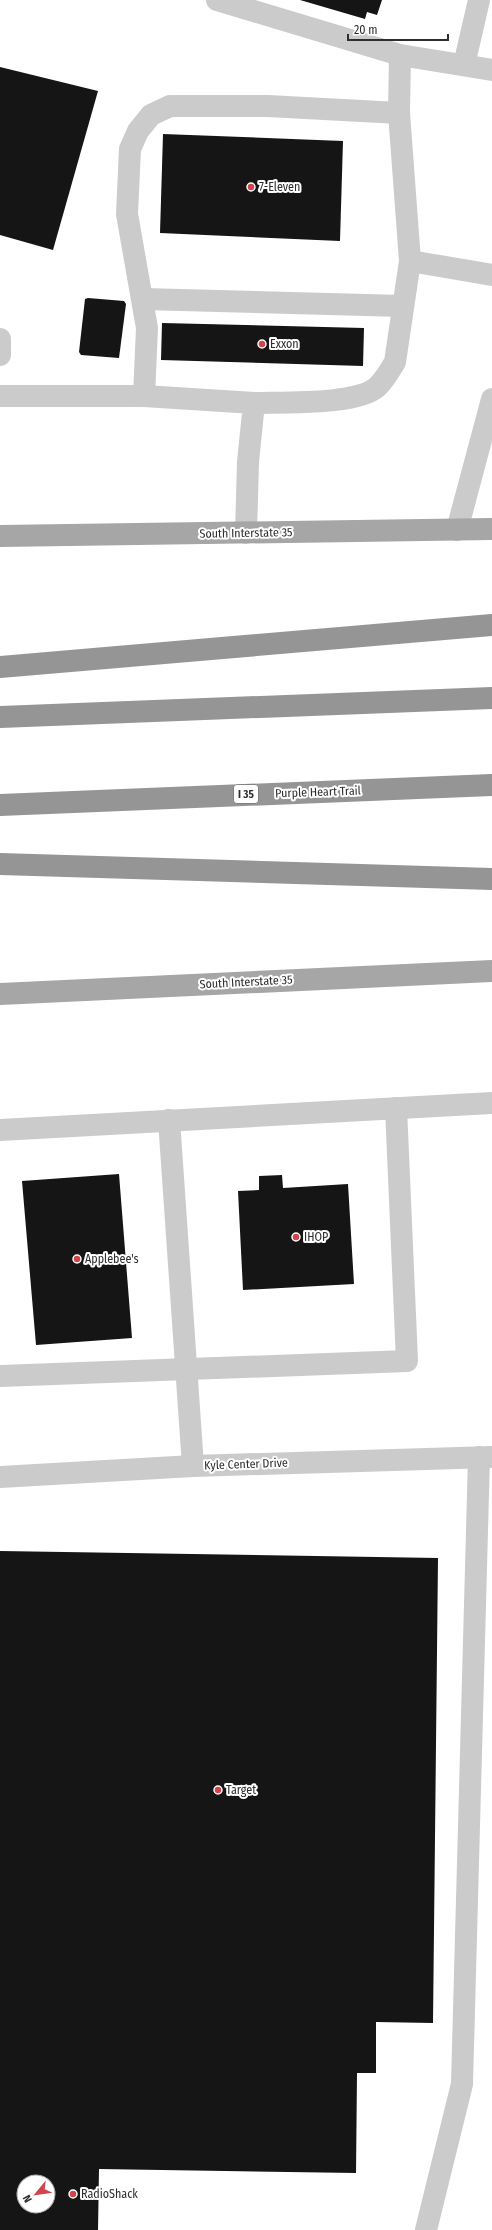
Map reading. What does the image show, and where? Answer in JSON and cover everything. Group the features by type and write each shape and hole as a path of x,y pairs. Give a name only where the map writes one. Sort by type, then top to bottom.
{"highway":[{"path":"0,667 492,625"},
{"path":"0,717 492,698"},
{"name":"Purple Heart Trail","path":"0,805 492,785"},
{"path":"0,864 492,879"}],"main road":[{"name":"South Interstate 35","path":"0,536 492,529"},
{"name":"South Interstate 35","path":"0,994 492,971"}],"street":[{"path":"217,0 400,54 492,70"},
{"path":"464,65 479,0"},
{"path":"0,396 144,396 254,403 348,398 363,395 377,387 395,362 410,260 399,113 400,54"},
{"path":"144,396 147,328 127,214 130,149 138,131 151,115 170,106 268,106 399,113"},
{"path":"410,260 492,275"},
{"path":"143,299 403,306"},
{"path":"0,339 0,355"},
{"path":"457,530 492,399"},
{"path":"246,533 248,462 254,403"},
{"path":"0,1130 492,1103"},
{"path":"0,1376 408,1361 396,1108"},
{"path":"169,1120 193,1466"},
{"path":"426,2230 462,2084 486,1457"},
{"name":"Kyle Center Drive","path":"0,1477 193,1466 486,1457"}],"building":[{"path":"300,0 382,0 377,15 367,12 365,19"},
{"path":"0,67 98,91 53,250 0,235"},
{"name":"7-Eleven","path":"163,134 343,141 340,241 160,233"},
{"path":"85,299 124,301 126,304 119,358 81,355 79,352"},
{"name":"Exxon","path":"162,323 364,328 363,366 161,360"},
{"name":"Applebee's","path":"119,1174 132,1338 36,1345 22,1181"},
{"name":"IHOP","path":"282,1175 283,1188 348,1184 354,1284 243,1290 238,1191 259,1190 259,1176"},
{"name":"Target","path":"0,1551 438,1558 433,2023 376,2022 376,2073 357,2073 356,2173 99,2169 98,2230 0,2230"}],"place":[{"name":"7-Eleven","path":"251,187"},
{"name":"Exxon","path":"262,344"},
{"name":"IHOP","path":"296,1237"},
{"name":"Applebee's","path":"77,1259"},
{"name":"Target","path":"218,1790"},
{"name":"RadioShack","path":"73,2194"}]}
